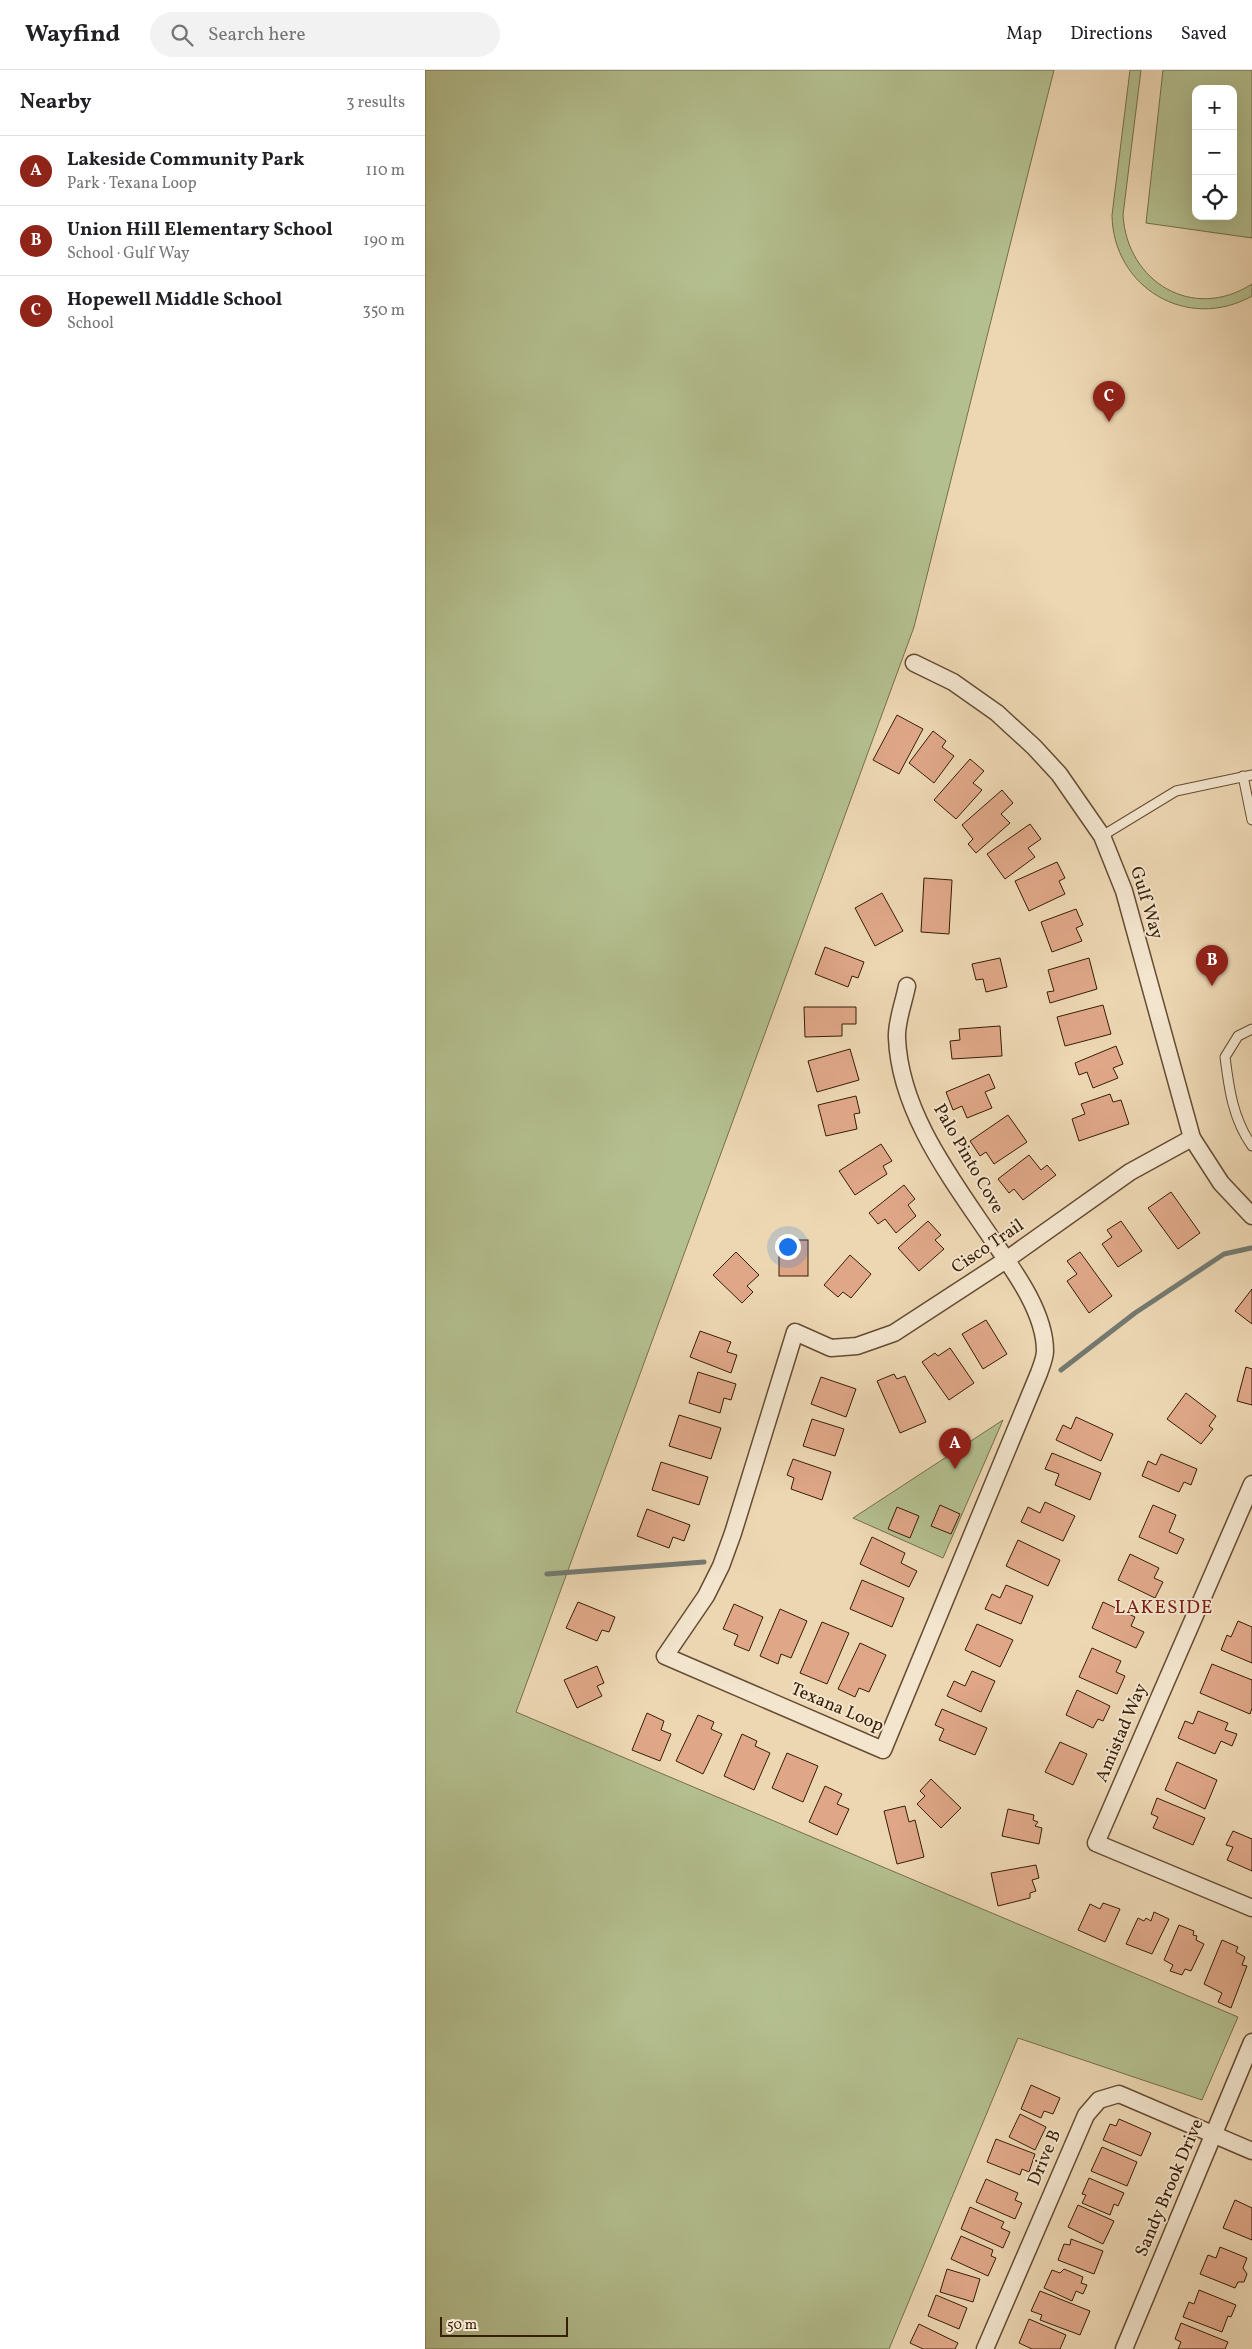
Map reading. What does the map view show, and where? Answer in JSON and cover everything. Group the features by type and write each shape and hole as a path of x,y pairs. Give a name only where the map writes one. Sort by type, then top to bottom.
{"street":[{"name":"Gulf Way","path":"914,663 953,682 997,713 1034,747 1059,774 1102,836 1124,891 1192,1138 1221,1183 1252,1216"},
{"name":"Palo Pinto Cove","path":"907,986 896,1037 904,1083 926,1134 961,1192 1006,1260"},
{"name":"Cisco Trail","path":"795,1332 831,1348 857,1346 878,1340 910,1324 1006,1260 1130,1172 1192,1138"},
{"name":"Texana Loop","path":"795,1332 721,1566 706,1596 665,1656 883,1750 1035,1382 1045,1352 1032,1301 1006,1260"},
{"name":"Amistad Way","path":"1252,1484 1096,1843 1252,1908"},
{"name":"Sandy Brook Drive","path":"1124,2349 1252,2042"},
{"name":"Drive B","path":"985,2349 1086,2115 1099,2100 1119,2094 1252,2151"}],"lane":[{"path":"1102,836 1176,791 1247,776 1252,820"},
{"path":"1252,1030 1238,1036 1225,1057 1230,1095 1241,1131 1252,1146"}],"green space":[{"path":"425,70 1054,70 914,627 516,1712 1238,2017 1202,2100 1018,2038 889,2349 425,2349"},
{"path":"1130,70 1141,70 1123,215 1127,239 1137,259 1150,276 1167,289 1186,297 1208,299 1230,295 1252,284 1252,296 1228,306 1203,309 1180,305 1158,296 1140,282 1125,264 1116,241 1112,215"},
{"path":"1163,70 1252,70 1252,238 1146,223"},
{"path":"1003,1420 943,1558 853,1518"}],"building":[{"path":"897,715 923,729 899,774 873,760"},
{"path":"933,731 946,741 942,747 954,756 934,783 909,763"},
{"path":"970,759 984,771 973,783 982,790 956,819 934,800"},
{"path":"1002,790 1013,803 1001,814 1010,823 976,853 968,844 973,839 962,825"},
{"path":"1030,824 1041,839 1028,848 1035,857 1005,879 987,854"},
{"path":"1057,862 1065,878 1059,881 1065,894 1029,911 1015,881"},
{"path":"924,878 952,880 949,934 921,932"},
{"path":"882,893 903,931 875,946 855,908"},
{"path":"1076,909 1083,925 1076,928 1082,941 1052,952 1041,922"},
{"path":"825,947 864,962 858,978 852,976 848,987 815,974"},
{"path":"1000,958 1007,987 986,992 983,979 976,980 972,964"},
{"path":"1089,958 1097,989 1050,1003 1047,992 1054,991 1048,970"},
{"path":"1103,1005 1111,1034 1065,1046 1057,1017"},
{"path":"804,1007 856,1007 856,1024 842,1024 842,1036 805,1037"},
{"path":"1000,1026 1002,1056 952,1059 950,1041 960,1040 959,1029"},
{"path":"1116,1046 1123,1064 1113,1068 1118,1078 1093,1088 1087,1072 1079,1075 1075,1063"},
{"path":"850,1049 859,1080 817,1092 808,1061"},
{"path":"989,1074 995,1088 985,1092 992,1108 967,1118 962,1106 953,1110 946,1092"},
{"path":"1110,1094 1113,1102 1121,1100 1129,1124 1079,1141 1072,1119 1085,1114 1081,1104"},
{"path":"856,1096 860,1113 854,1114 857,1129 826,1136 818,1105"},
{"path":"1008,1115 1027,1142 994,1164 986,1152 980,1156 970,1141"},
{"path":"881,1144 892,1161 883,1166 887,1174 855,1195 839,1171"},
{"path":"1029,1155 1041,1170 1047,1165 1056,1175 1023,1200 1014,1189 1009,1193 998,1179"},
{"path":"904,1185 915,1199 908,1205 916,1216 896,1233 885,1219 878,1224 869,1213"},
{"path":"1171,1192 1200,1233 1178,1249 1148,1208"},
{"path":"928,1221 941,1235 935,1240 944,1249 919,1271 898,1248"},
{"path":"1121,1221 1142,1251 1118,1267 1102,1244 1112,1237 1107,1230"},
{"path":"779,1240 808,1240 808,1276 779,1276"},
{"path":"736,1252 759,1275 747,1286 753,1292 742,1303 713,1275"},
{"path":"1080,1252 1112,1296 1089,1313 1067,1281 1077,1274 1067,1261"},
{"path":"850,1255 871,1274 851,1298 843,1292 838,1297 824,1285"},
{"path":"1252,1289 1252,1324 1235,1311"},
{"path":"986,1320 1007,1354 983,1369 962,1334"},
{"path":"700,1331 731,1342 727,1352 737,1355 731,1373 690,1357"},
{"path":"950,1348 974,1383 949,1400 922,1362 935,1353 938,1356"},
{"path":"1246,1367 1252,1369 1252,1405 1237,1401"},
{"path":"698,1372 736,1384 731,1400 724,1398 720,1413 689,1403"},
{"path":"894,1374 897,1379 905,1376 926,1422 900,1433 877,1381"},
{"path":"821,1377 856,1389 846,1417 811,1404"},
{"path":"1186,1393 1216,1416 1209,1426 1213,1429 1201,1444 1167,1419"},
{"path":"679,1415 721,1428 711,1459 669,1446"},
{"path":"1076,1417 1113,1434 1101,1461 1056,1440 1063,1425 1071,1429"},
{"path":"812,1419 844,1429 835,1456 803,1446"},
{"path":"1052,1453 1101,1473 1090,1500 1055,1485 1059,1474 1045,1469"},
{"path":"1161,1454 1197,1469 1191,1485 1184,1482 1179,1492 1142,1476 1148,1461 1156,1465"},
{"path":"793,1459 831,1472 822,1500 791,1489 794,1478 787,1475"},
{"path":"661,1462 708,1477 699,1505 652,1490"},
{"path":"1045,1502 1075,1516 1063,1541 1021,1522 1028,1507 1040,1513"},
{"path":"940,1505 960,1514 951,1534 931,1526"},
{"path":"1153,1505 1176,1515 1169,1532 1184,1539 1177,1554 1139,1537"},
{"path":"897,1507 919,1516 910,1538 888,1529"},
{"path":"647,1509 690,1525 684,1541 673,1537 669,1548 637,1536"},
{"path":"872,1537 905,1553 901,1563 917,1571 909,1587 860,1564"},
{"path":"1018,1540 1060,1560 1048,1586 1006,1566"},
{"path":"1130,1554 1159,1568 1154,1578 1163,1582 1155,1598 1118,1580"},
{"path":"862,1580 904,1598 892,1627 850,1609"},
{"path":"1006,1585 1033,1596 1021,1624 985,1609 992,1594 1000,1598"},
{"path":"578,1602 615,1617 609,1632 602,1630 597,1641 566,1628"},
{"path":"1103,1602 1135,1617 1131,1626 1144,1632 1136,1648 1092,1628"},
{"path":"734,1604 763,1617 749,1651 734,1645 738,1635 723,1629"},
{"path":"780,1609 807,1621 791,1658 781,1654 778,1664 760,1656"},
{"path":"1238,1621 1252,1627 1252,1663 1221,1650 1227,1635 1231,1637"},
{"path":"822,1622 849,1633 827,1684 800,1673"},
{"path":"977,1624 1013,1640 1000,1667 965,1650"},
{"path":"860,1643 886,1655 869,1692 859,1688 855,1697 838,1689"},
{"path":"1092,1648 1121,1661 1116,1672 1125,1676 1117,1694 1079,1677"},
{"path":"1212,1664 1252,1680 1252,1708 1250,1714 1200,1693"},
{"path":"597,1666 604,1683 597,1686 602,1696 577,1708 564,1680"},
{"path":"972,1671 995,1681 981,1712 947,1696 954,1681 965,1686"},
{"path":"1077,1690 1110,1706 1103,1721 1098,1719 1093,1728 1066,1715"},
{"path":"942,1709 987,1728 975,1755 939,1740 944,1729 935,1725"},
{"path":"1198,1711 1228,1723 1225,1730 1237,1734 1232,1746 1221,1741 1215,1754 1178,1738 1185,1721 1193,1724"},
{"path":"647,1713 664,1721 661,1730 671,1734 660,1761 632,1750"},
{"path":"698,1715 714,1722 711,1729 722,1734 703,1774 676,1761"},
{"path":"742,1734 757,1741 755,1746 770,1753 754,1790 724,1776"},
{"path":"1060,1742 1087,1754 1073,1785 1045,1772"},
{"path":"787,1753 818,1766 803,1802 772,1788"},
{"path":"1177,1762 1217,1780 1205,1809 1165,1790"},
{"path":"931,1779 961,1808 941,1828 917,1804 925,1796 920,1791"},
{"path":"825,1786 842,1794 837,1804 849,1809 837,1835 809,1822"},
{"path":"1157,1798 1205,1818 1193,1845 1153,1828 1158,1817 1151,1814"},
{"path":"905,1806 909,1822 915,1820 924,1857 897,1864 884,1811"},
{"path":"1008,1809 1034,1815 1033,1820 1038,1822 1035,1826 1042,1828 1039,1844 1002,1836"},
{"path":"1233,1831 1252,1839 1252,1871 1227,1860 1233,1847 1226,1845"},
{"path":"1036,1865 1039,1878 1032,1880 1036,1891 1030,1893 1030,1898 998,1906 991,1873"},
{"path":"1103,1903 1120,1909 1105,1942 1078,1930 1090,1904 1100,1909"},
{"path":"1154,1912 1169,1919 1152,1954 1126,1944 1138,1918 1144,1921 1146,1918 1151,1921"},
{"path":"1179,1925 1194,1931 1193,1935 1197,1936 1196,1940 1204,1944 1191,1971 1185,1969 1182,1975 1170,1971 1173,1965 1164,1960"},
{"path":"1222,1940 1238,1947 1236,1952 1245,1957 1242,1965 1247,1966 1231,2008 1218,2002 1222,1993 1204,1984"},
{"path":"1031,2085 1060,2098 1053,2114 1044,2111 1041,2118 1021,2109"},
{"path":"1020,2114 1046,2127 1035,2150 1009,2137"},
{"path":"1119,2119 1151,2133 1141,2156 1103,2140 1110,2124 1116,2126"},
{"path":"996,2139 1035,2154 1029,2172 1022,2169 1020,2175 987,2162"},
{"path":"1102,2147 1137,2162 1127,2186 1091,2171"},
{"path":"1089,2178 1124,2193 1118,2206 1114,2204 1110,2215 1082,2203 1086,2195 1082,2194"},
{"path":"986,2179 1018,2193 1015,2200 1022,2203 1015,2219 976,2202"},
{"path":"1235,2200 1252,2208 1252,2240 1223,2228"},
{"path":"1078,2205 1114,2221 1103,2244 1068,2227"},
{"path":"970,2207 1004,2222 1001,2228 1010,2232 1003,2248 961,2229"},
{"path":"961,2236 993,2250 991,2256 996,2258 988,2276 951,2259"},
{"path":"1071,2239 1103,2251 1094,2274 1058,2260 1064,2244 1070,2245"},
{"path":"1220,2247 1247,2258 1243,2268 1247,2274 1244,2282 1238,2282 1235,2288 1200,2274 1208,2255 1216,2258"},
{"path":"947,2269 980,2279 973,2302 940,2292"},
{"path":"1064,2269 1083,2277 1081,2283 1087,2285 1083,2294 1076,2291 1072,2301 1044,2288 1052,2270 1060,2273"},
{"path":"1199,2290 1236,2305 1231,2317 1228,2316 1222,2332 1183,2317 1189,2302 1194,2304"},
{"path":"1040,2291 1090,2311 1080,2335 1040,2320 1042,2315 1031,2311"},
{"path":"936,2295 967,2308 959,2329 928,2316"},
{"path":"1029,2319 1066,2335 1060,2349 1032,2349 1019,2343"},
{"path":"1181,2323 1228,2342 1225,2349 1178,2349 1181,2342 1175,2339"},
{"path":"919,2324 958,2343 955,2349 923,2349 910,2343"}],"waterway":[{"path":"1061,1370 1135,1313 1224,1254 1251,1248"},
{"path":"547,1574 704,1562"}],"place":[{"name":"Hopewell Middle School","path":"1109,422"},
{"name":"Union Hill Elementary School","path":"1212,986"},
{"name":"Lakeside Community Park","path":"955,1469"}],"district":[{"name":"LAKESIDE","path":"1164,1608"}]}
